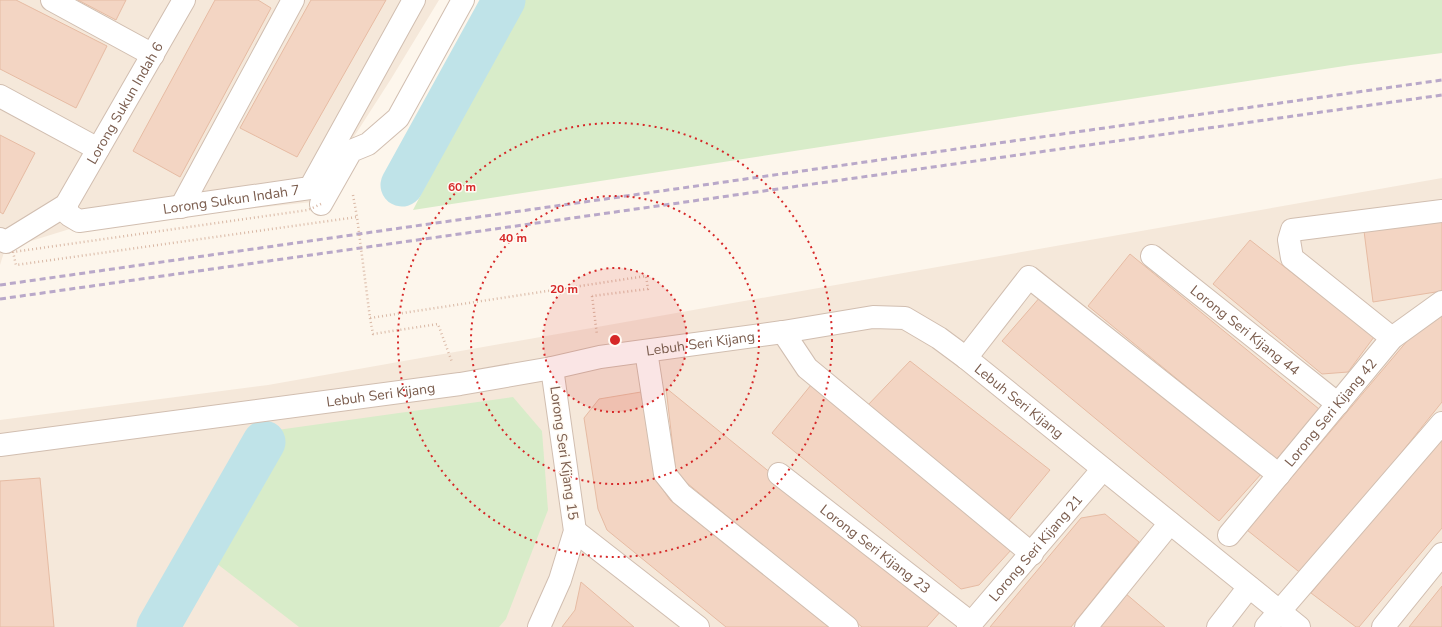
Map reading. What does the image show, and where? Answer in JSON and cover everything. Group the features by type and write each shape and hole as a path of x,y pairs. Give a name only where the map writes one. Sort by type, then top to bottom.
{"street":[{"path":"52,0 153,55"},
{"name":"Lorong Sukun Indah 6","path":"66,205 184,0"},
{"path":"181,207 292,0"},
{"name":"Lorong Sukun Indah 7","path":"66,205 69,216 79,221 310,188 414,0"},
{"path":"321,204 351,151 368,144 398,118 463,0"},
{"path":"0,96 98,149"},
{"path":"0,239 6,242 66,205"},
{"path":"1392,338 1292,258 1289,240 1292,230 1442,211"},
{"name":"Lorong Seri Kijang 44","path":"1152,256 1338,404"},
{"path":"966,358 1029,277 1279,475"},
{"name":"Lorong Seri Kijang 42","path":"1229,535 1392,338 1442,302"},
{"name":"Lebuh Seri Kijang","path":"0,445 460,384 552,368 600,357 783,332 873,317 906,318 939,338 966,358 1249,587 1273,619 1299,627"},
{"path":"783,332 807,368 1032,554"},
{"path":"646,351 665,474 681,494 847,627"},
{"name":"Lorong Seri Kijang 15","path":"539,627 560,580 575,531 552,368"},
{"path":"1273,619 1442,423"},
{"name":"Lorong Seri Kijang 21","path":"970,625 1103,470"},
{"name":"Lorong Seri Kijang 23","path":"779,474 970,625"},
{"path":"1086,627 1170,523"},
{"path":"575,531 675,620 698,627"},
{"path":"1383,627 1442,554"},
{"path":"1218,627 1249,587"}],"path":[{"path":"353,192 373,334 438,324 460,384"},
{"path":"321,204 308,210 13,252 16,265 357,217"},
{"path":"370,318 646,276 648,289 592,296 600,357"}],"shaded area":[{"path":"0,0 439,0 391,79 312,202 73,228 5,249 0,265"},
{"path":"1442,178 1442,627 0,627 0,420 268,385"}],"green space":[{"path":"521,0 1442,0 1442,53 1351,65 413,210"},
{"path":"513,397 542,431 548,510 506,619 499,627 299,627 203,553 270,431"}],"building":[{"path":"0,0 16,0 107,46 76,108 0,69"},
{"path":"78,0 126,0 116,20"},
{"path":"215,0 258,0 271,8 180,177 133,151"},
{"path":"311,0 386,0 297,157 240,128"},
{"path":"0,135 35,153 3,214 0,212"},
{"path":"1442,221 1442,291 1373,302 1364,231"},
{"path":"1250,240 1374,337 1348,372 1322,374 1213,284"},
{"path":"1130,254 1319,409 1276,460 1088,306"},
{"path":"1041,296 1262,473 1219,521 1002,341"},
{"path":"1442,316 1442,402 1303,575 1247,530 1419,327"},
{"path":"910,361 1050,470 1008,521 867,406"},
{"path":"811,385 1012,549 979,585 961,589 772,433"},
{"path":"666,388 941,611 927,627 862,627 676,474"},
{"path":"641,392 655,478 670,500 829,627 726,627 607,530 598,509 584,418 599,399"},
{"path":"1442,434 1442,528 1359,627 1356,627 1311,593"},
{"path":"40,478 54,627 0,627 0,481"},
{"path":"1105,514 1139,542 1071,627 990,627 1081,518"},
{"path":"581,582 634,627 562,627 575,610"},
{"path":"1442,586 1442,627 1409,627"},
{"path":"1125,593 1165,627 1098,627"}],"waterway":[{"path":"402,185 504,0"},
{"path":"158,627 264,442"}],"railway":[{"path":"0,285 1442,80"},
{"path":"0,299 1442,95"}]}
